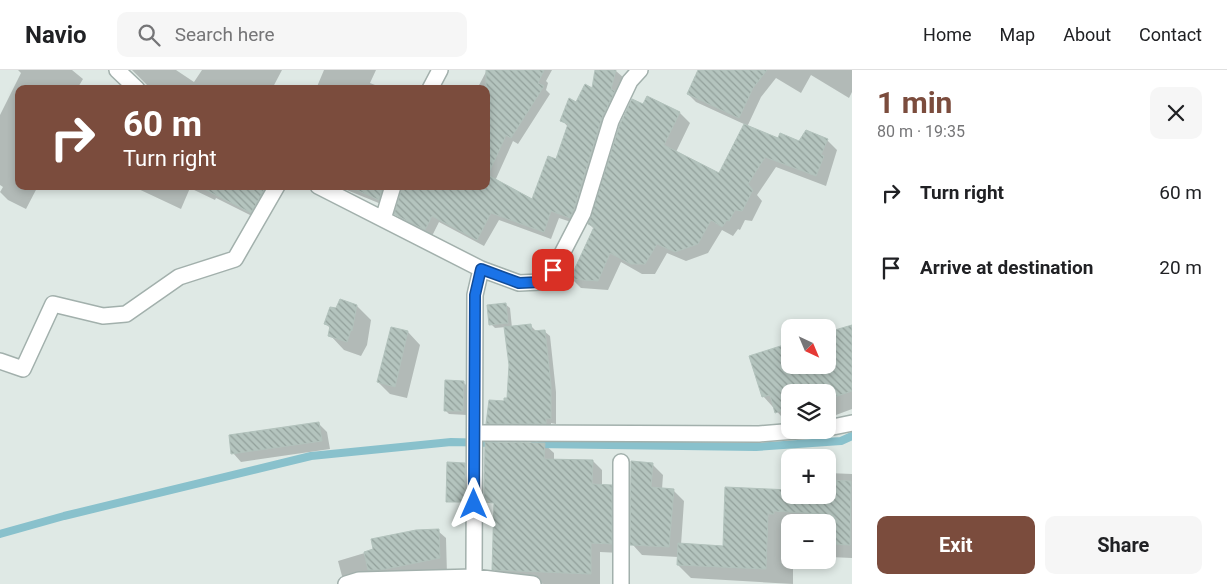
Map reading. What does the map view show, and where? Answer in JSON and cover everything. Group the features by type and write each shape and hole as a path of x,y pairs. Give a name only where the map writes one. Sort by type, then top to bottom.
{"street":[{"path":"117,70 132,85"},
{"path":"432,85 440,70"},
{"path":"326,190 481,269 519,283 540,282 553,270 583,214 611,121 630,81 640,70"},
{"path":"0,361 23,369 53,304 103,316 126,314 179,278 235,259 275,190"},
{"path":"383,219 392,190"},
{"path":"474,577 475,295 481,269"},
{"path":"836,426 852,423"},
{"path":"474,439 781,432"},
{"path":"621,584 622,462"},
{"path":"346,584 474,577 533,584"}],"building":[{"path":"486,70 544,70 538,83 544,86 511,138 506,135 490,171 490,85 486,85"},
{"path":"595,70 616,70 611,89 615,91 602,118 570,218 551,211 544,232 491,213 477,240 432,216 425,230 394,214 401,190 490,190 490,176 532,199 548,156 556,159 568,124 560,121 569,98 576,102 585,84 592,88"},
{"path":"698,70 767,70 753,88 739,118 687,94"},
{"path":"647,96 680,112 664,145 719,173 744,124 778,138 780,133 799,141 806,130 828,139 821,155 824,156 816,176 765,157 748,184 753,190 742,211 735,210 729,221 727,220 722,227 711,220 698,244 675,252 657,244 645,264 631,264 610,253 598,281 570,279 594,227 588,224 620,124 632,99 643,104"},
{"path":"206,190 264,190 251,213"},
{"path":"357,190 382,190 379,200"},
{"path":"340,299 357,305 352,331 347,342 328,336 330,326 324,324 330,307 336,308"},
{"path":"506,303 508,323 489,325 487,305"},
{"path":"531,324 532,331 545,330 551,385 551,419 546,418 546,424 486,424 489,400 504,401 504,398 507,398 509,365 504,327"},
{"path":"852,325 852,391 836,396 836,384 781,384 781,411 775,413 770,395 762,397 749,356 781,346 781,374 836,374 836,330"},
{"path":"391,327 408,331 395,387 377,382"},
{"path":"445,380 464,381 463,411 444,411"},
{"path":"319,422 322,441 231,454 229,435"},
{"path":"485,442 545,443 544,459 593,460 592,484 612,485 612,544 591,543 591,574 492,570 494,503 484,502"},
{"path":"631,461 653,463 651,487 674,489 669,547 630,545"},
{"path":"447,462 465,463 465,502 446,502"},
{"path":"836,480 851,481 850,545 836,544 836,514 774,511 774,514 768,514 766,569 677,565 678,543 723,546 725,487 781,490 781,504 836,504"},
{"path":"439,529 440,558 381,570 368,570 364,552 373,549 371,539 416,530"}],"waterway":[{"path":"535,444 756,447 841,441 852,436"},
{"path":"0,534 64,516 311,456 451,442 494,443"}],"route":[{"path":"474,504 475,295 481,269 519,283 540,282 553,270"}]}
